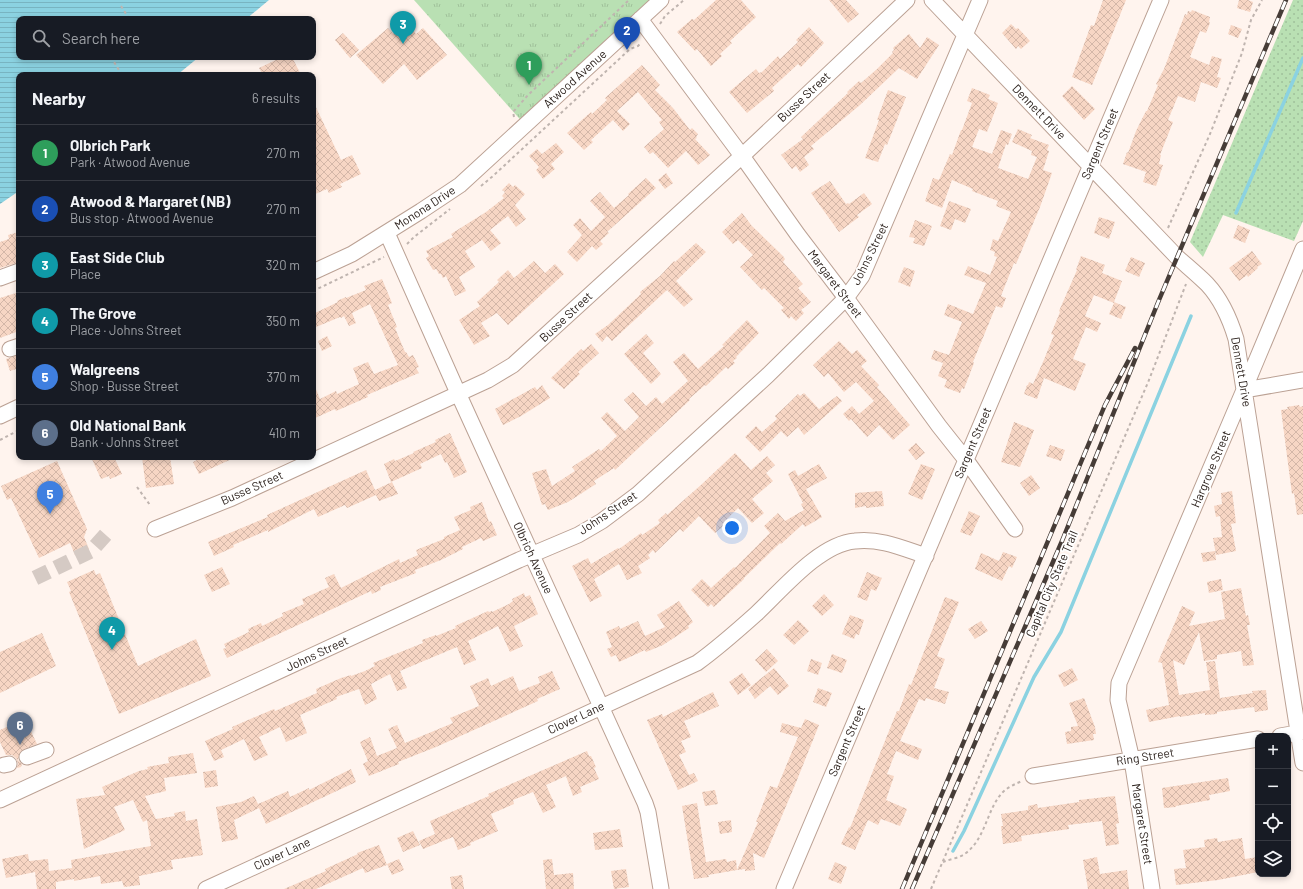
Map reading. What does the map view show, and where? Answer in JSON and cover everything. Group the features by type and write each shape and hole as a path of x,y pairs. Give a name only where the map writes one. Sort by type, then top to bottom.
{"street":[{"name":"Atwood Avenue","path":"525,126 661,0"},
{"name":"Busse Street","path":"316,459 488,380 520,360 742,156 907,0"},
{"name":"Dennett Drive","path":"932,0 1215,294 1227,315 1236,339 1301,733 1303,762"},
{"name":"Johns Street","path":"0,800 531,554 578,535 602,521 638,494 768,375 846,298 862,276 980,0"},
{"name":"Sargent Street","path":"785,887 1161,0"},
{"name":"Margaret Street","path":"640,20 742,156 798,235 1016,529"},
{"name":"Monona Drive","path":"316,271 352,254 460,185 525,126"},
{"name":"Olbrich Avenue","path":"387,233 458,393 647,808 661,889"},
{"name":"Hargrove Street","path":"1118,688 1123,672 1303,249"},
{"path":"0,278 16,272"},
{"path":"1244,390 1303,380"},
{"path":"0,416 16,408"},
{"name":"Busse Street","path":"156,529 232,498 314,460"},
{"name":"Clover Lane","path":"206,889 601,707 670,677 697,663 712,652 755,614 812,561 833,548 848,542 873,540 892,544 926,556"},
{"name":"Margaret Street","path":"1118,688 1118,700 1132,760 1152,889"},
{"path":"1291,734 1301,733"},
{"name":"Ring Street","path":"1033,776 1255,740"},
{"path":"27,757 46,750"}],"path":[{"path":"513,112 528,95 629,0"},
{"path":"662,22 665,16 684,0"},
{"path":"1170,225 1210,134 1245,43 1251,20 1262,0"},
{"path":"121,6 127,16"},
{"path":"113,60 120,72"},
{"path":"316,290 378,261"},
{"name":"Capital City State Trail","path":"931,889 1146,387 1186,284"},
{"path":"0,440 16,432"},
{"path":"137,487 150,505"},
{"path":"943,862 968,852 978,840 1002,792 1008,787 1033,776"}],"green space":[{"path":"414,0 661,0 525,125"},
{"path":"1293,0 1303,0 1303,221 1294,241 1223,215 1203,257 1190,242"}],"water":[{"path":"0,0 269,0 250,16 16,16 16,60 195,60 181,72 16,72 16,193 0,204"}],"building":[{"path":"716,0 741,0 756,17 730,41 732,43 720,54 722,56 711,66 697,49 695,51 677,32 692,19 694,20"},
{"path":"829,0 846,0 859,14 848,23"},
{"path":"1103,0 1126,0 1092,85 1072,77 1091,25 1094,26"},
{"path":"1239,0 1248,0 1253,2 1250,12 1237,8"},
{"path":"1192,10 1210,17 1210,23 1206,33 1200,31 1190,57 1209,65 1212,56 1222,59 1217,77 1221,78 1217,88 1201,82 1195,102 1178,96 1168,120 1173,122 1160,155 1159,164 1163,165 1156,186 1143,182 1146,172 1123,164 1136,131 1147,111 1158,85 1156,84 1164,69 1185,14 1187,15 1188,11 1191,12"},
{"path":"407,22 416,34 423,28 447,55 417,80 404,64 383,84 356,55 388,28 393,34"},
{"path":"1011,24 1016,29 1018,28 1030,41 1021,49 1018,46 1016,49 1002,33"},
{"path":"1231,25 1242,29 1238,38 1228,34"},
{"path":"809,27 824,43 801,67 798,64 772,88 774,91 747,113 729,92 756,69 759,73 762,72 778,56 780,59 798,42 796,40"},
{"path":"343,33 359,50 350,58 335,40"},
{"path":"909,34 920,48 927,37 939,45 917,79 899,68 860,105 811,146 814,149 804,157 809,165 800,172 796,166 792,169 781,155 803,139 801,137 859,81 861,83 877,69 893,53 893,48"},
{"path":"276,60 294,60 300,72 261,72 259,68"},
{"path":"642,65 660,85 655,90 673,108 690,130 692,128 698,134 696,137 697,138 695,139 710,155 698,165 686,151 668,168 653,152 650,154 644,147 664,129 659,122 662,120 638,92 617,111 630,124 623,131 613,120 591,140 593,142 584,150 567,133 591,112 592,114 607,100 605,98"},
{"path":"1072,86 1095,109 1084,120 1062,96"},
{"path":"972,88 990,95 988,99 998,103 987,132 979,129 972,147 992,154 1001,130 1012,134 1008,145 1006,144 998,168 1028,179 1037,157 1031,155 1032,151 1012,142 1018,129 1032,135 1030,138 1049,145 1047,150 1049,151 1043,170 1052,173 1040,207 1016,264 1014,263 1001,296 1006,298 1002,308 996,306 973,362 974,363 964,389 962,388 960,393 944,387 947,380 938,376 943,363 931,359 934,350 949,355 962,322 944,315 948,304 973,314 986,283 964,275 968,266 990,275 997,257 994,256 995,252 990,250 993,239 998,241 1011,212 996,206 998,201 972,191 973,189 952,180 942,208 925,201 933,178 939,180 950,154 952,155 972,103 967,101"},
{"path":"888,90 906,97 887,145 885,144 878,162 865,158"},
{"path":"316,107 341,160 352,155 361,174 340,184 342,187 329,193 327,189 316,194"},
{"path":"556,143 564,152 551,164 555,169 543,179 536,170 539,167 529,156 537,149 542,154"},
{"path":"666,173 673,183 665,189 658,180"},
{"path":"646,178 656,188 607,232 609,233 600,241 603,244 596,250 592,246 577,262 567,252 582,235 573,225 580,218 591,231 605,217 590,201 600,192 614,208"},
{"path":"830,181 846,204 849,204 864,193 872,204 857,215 859,217 839,232 811,193"},
{"path":"509,183 513,187 515,185 525,194 515,205 526,219 516,227 508,216 490,230 501,243 491,251 482,240 465,251 475,267 459,277 466,291 455,296 446,276 443,278 436,269 433,270 426,258 429,256 426,251 453,237 451,234 486,212 504,198 502,196 505,192 502,190"},
{"path":"949,201 971,209 965,223 955,219 951,230 940,226"},
{"path":"742,213 752,226 783,256 785,259 783,262 803,284 798,288 811,302 801,310 804,313 796,321 791,316 789,319 781,310 784,308 764,288 762,290 740,267 753,255 738,240 733,244 722,232"},
{"path":"1099,217 1115,222 1109,239 1094,233"},
{"path":"915,220 932,226 924,246 913,243 915,238 909,237"},
{"path":"1238,225 1250,230 1245,243 1233,238"},
{"path":"16,233 16,263 0,268 0,242 9,239 8,235"},
{"path":"696,243 706,252 676,281 693,299 684,307 667,290 612,341 607,336 602,342 595,334 608,325 641,294 640,292"},
{"path":"1252,251 1262,264 1257,267 1258,268 1248,277 1247,275 1239,281 1229,268"},
{"path":"1081,256 1105,265 1102,273 1122,281 1114,302 1126,307 1121,319 1109,314 1114,303 1094,295 1085,316 1101,323 1097,332 1086,327 1073,359 1086,364 1075,391 1044,378 1037,399 1024,394 1029,382 1033,384 1043,362 1054,335 1051,334 1060,312 1059,311 1077,270"},
{"path":"1131,257 1145,263 1139,277 1125,271"},
{"path":"534,261 545,273 555,264 564,274 508,325 497,313 481,323 490,336 474,345 459,320 480,306 477,302 499,282 497,280 508,270 514,278"},
{"path":"904,267 915,271 910,287 898,282"},
{"path":"382,279 392,303 388,305 397,327 395,328 405,352 409,357 413,355 419,367 416,368 419,373 367,395 368,397 336,411 335,409 316,418 316,389 320,399 336,391 337,394 359,384 353,368 368,362 374,374 398,365 370,304 352,313 356,323 349,326 344,316 316,327 316,313 338,302 337,301 366,290 364,286"},
{"path":"16,293 16,332 0,338 0,298"},
{"path":"747,320 759,333 736,357 737,358 733,361 735,363 728,369 726,367 706,386 705,385 689,399 690,400 615,470 614,468 594,481 596,484 568,502 548,510 545,504 542,505 532,473 546,469 552,486 575,471 572,467 599,449 601,451 617,436 601,418 607,412 625,431 639,417 624,400 633,392 646,406 656,397 662,404 688,381 673,362 684,353 698,369 724,346 722,345"},
{"path":"646,334 654,343 643,353 661,374 651,384 624,354"},
{"path":"327,336 332,346 322,351 318,341"},
{"path":"839,341 852,354 857,350 867,361 861,366 879,385 877,387 910,425 893,440 879,425 867,437 851,419 849,421 843,414 852,406 859,414 874,401 856,382 844,392 828,373 824,377 813,365"},
{"path":"591,344 599,353 578,372 580,374 564,389 551,378 581,349 583,351"},
{"path":"16,356 16,369 10,371 6,359"},
{"path":"542,385 550,398 503,425 495,409 535,387 537,390"},
{"path":"804,393 819,409 837,396 842,401 804,435 798,427 787,437 781,431 760,452 745,437 756,426 762,432 777,419 775,416 798,394 800,396"},
{"path":"1299,405 1300,407 1303,406 1303,514 1297,515 1294,493 1292,494 1281,410 1288,409 1287,407"},
{"path":"1014,422 1034,430 1020,467 1001,462"},
{"path":"450,433 467,472 454,478 447,462 445,463 441,454 420,464 422,468 391,482 384,464 394,459 395,461 414,453 413,452 436,442 435,440"},
{"path":"916,443 925,453 916,460 908,450"},
{"path":"1050,445 1065,450 1061,461 1046,456"},
{"path":"735,453 751,470 767,456 775,465 766,473 773,481 752,499 764,513 752,523 738,508 725,521 727,523 715,533 699,516 683,532 680,529 655,553 653,550 648,555 650,558 638,566 642,573 627,580 619,564 594,579 602,596 590,602 572,566 588,558 591,564 618,548 619,549 641,533 642,535 660,523 658,520 666,513 667,515"},
{"path":"92,460 115,460 122,474 110,479 109,476 101,479"},
{"path":"142,460 170,460 174,484 146,488"},
{"path":"197,460 229,460 199,474 193,462"},
{"path":"57,461 87,529 84,537 89,549 75,555 70,543 39,558 11,498 7,500 1,486"},
{"path":"819,464 827,478 806,489 822,517 805,527 803,524 781,544 780,543 714,607 711,604 708,607 691,590 702,579 711,588 734,567 735,568 770,533 764,526 778,513 785,521 804,510 801,504 803,503 788,474 795,470 798,476"},
{"path":"921,464 935,469 922,500 908,494"},
{"path":"366,470 375,490 392,482 398,494 379,501 376,495 347,508 345,505 318,517 314,509 268,532 268,530 233,545 234,547 214,556 208,542 268,517 267,515"},
{"path":"1031,475 1040,488 1029,496 1020,483"},
{"path":"882,491 884,506 866,508 866,506 855,508 855,493"},
{"path":"1232,491 1236,523 1231,524 1236,551 1216,555 1213,538 1222,537 1220,516 1216,517 1214,506 1222,504 1221,493"},
{"path":"482,502 489,522 491,521 497,535 483,541 481,538 462,547 463,549 441,560 415,570 416,573 380,587 381,590 372,594 371,591 227,658 223,649 226,648 224,644 249,632 248,629 261,623 262,626 283,616 282,613 304,604 302,599 329,587 325,578 334,574 341,588 399,559 400,563 418,555 416,550 444,539 444,537 460,530 454,517 471,510 470,507"},
{"path":"969,511 980,516 971,536 960,532"},
{"path":"1215,551 1216,560 1203,562 1201,553"},
{"path":"1003,552 1017,557 1012,568 1009,566 1002,581 975,569 981,553 999,561"},
{"path":"222,567 230,584 212,592 204,575"},
{"path":"94,570 96,575 100,573 138,666 196,639 211,676 119,714 69,592 71,591 67,582"},
{"path":"867,572 882,578 876,591 871,589 867,601 857,597"},
{"path":"1221,579 1223,590 1209,593 1207,582"},
{"path":"1241,588 1246,616 1248,615 1250,625 1247,625 1254,665 1243,666 1241,651 1217,655 1217,659 1204,661 1199,632 1184,665 1173,660 1179,695 1210,690 1206,662 1215,661 1220,698 1253,693 1252,691 1266,690 1268,710 1255,712 1254,707 1217,712 1217,714 1205,715 1205,713 1149,722 1146,710 1169,705 1162,663 1158,662 1182,606 1195,612 1189,626 1225,619 1221,592"},
{"path":"524,593 525,597 530,595 538,614 514,626 523,646 510,652 498,626 468,641 476,660 464,665 457,647 400,671 407,688 397,691 390,674 371,684 377,699 365,705 359,689 336,697 337,699 300,715 307,733 286,742 280,727 259,737 268,755 254,761 244,739 221,750 224,757 214,761 205,741 233,729 232,727 248,720 274,709 275,711 317,693 316,689 341,678 365,671 375,666 373,663 423,643 422,640 456,628 455,626 488,611 492,612 509,604 513,601 512,599"},
{"path":"824,594 834,605 822,616 812,606"},
{"path":"945,597 959,602 937,656 945,659 934,688 949,692 945,704 926,698 925,701 919,699 900,741 922,749 918,760 896,751 887,774 894,776 886,800 907,809 900,826 881,819 878,825 868,820 855,850 841,844 849,827 850,828 897,711 899,711 909,684 911,685"},
{"path":"679,601 693,622 688,626 689,628 663,645 646,652 645,650 619,662 616,655 611,657 607,649 612,647 606,632 619,626 620,629 638,621 645,636 665,627 657,615"},
{"path":"850,615 864,620 859,635 856,634 854,639 842,634"},
{"path":"798,620 809,631 794,645 783,635"},
{"path":"981,621 988,631 975,639 968,629"},
{"path":"42,633 56,666 0,693 0,652"},
{"path":"767,649 778,661 766,672 755,660"},
{"path":"832,654 847,660 842,673 827,668"},
{"path":"811,659 822,663 818,675 807,671"},
{"path":"774,668 789,686 778,695 770,686 755,699 748,689"},
{"path":"1072,668 1078,680 1064,687 1058,675"},
{"path":"552,671 560,689 537,699 538,701 436,747 398,762 399,764 369,776 363,764 368,761 360,742 370,737 377,756 397,748 388,729 397,725 405,743 453,723 450,718 479,706 470,686 488,678 491,686 513,676 519,691 540,683 538,677"},
{"path":"742,673 751,685 738,695 729,682"},
{"path":"818,688 832,693 826,707 813,702"},
{"path":"713,692 719,706 684,721 691,737 681,741 686,752 679,755 689,775 694,773 698,781 678,790 647,720 662,714 663,717"},
{"path":"1084,698 1095,727 1096,734 1093,734 1094,740 1067,744 1065,732 1071,731 1071,727 1078,726 1069,703"},
{"path":"25,719 37,744 20,752 18,760 22,764 21,767 17,768 18,763 16,758 12,755 6,755 0,742 0,730"},
{"path":"805,719 819,725 764,858 753,853 755,870 737,870 758,822 756,822 770,786 777,788 798,737 780,732 782,723 801,728"},
{"path":"587,751 596,767 594,768 599,779 580,787 582,792 573,796 566,776 546,785 556,807 543,813 533,792 513,800 514,804 491,814 498,831 470,843 471,845 458,850 453,837 423,849 419,841 435,834 430,821"},
{"path":"193,753 197,773 164,778 166,791 145,796 156,819 175,816 174,813 185,811 186,821 197,819 203,855 171,860 173,869 139,876 140,885 124,887 122,881 101,884 100,876 74,881 74,879 56,882 56,889 37,889 35,872 6,878 2,859 28,854 29,861 48,859 49,871 72,868 71,860 151,846 147,820 143,822 133,800 114,807 125,830 84,849 76,799 105,795 102,787 139,771 148,769 147,767 169,763 168,757"},
{"path":"351,769 356,782 266,824 259,808 234,820 238,839 222,842 216,807 241,802 254,796 258,804 288,791 290,797 309,788 309,790"},
{"path":"216,770 218,786 205,788 203,772"},
{"path":"1228,778 1230,791 1209,795 1210,800 1164,808 1162,788"},
{"path":"715,790 718,804 705,806 702,792"},
{"path":"1115,796 1119,823 1116,824 1119,844 1106,846 1102,821 1068,825 1069,829 1021,836 1022,841 1003,844 1001,814 1028,810 1028,806 1037,804 1038,808 1079,802 1079,800"},
{"path":"697,803 706,862 726,859 727,862 736,860 737,870 694,879 682,806"},
{"path":"731,820 732,832 720,834 718,822"},
{"path":"620,829 623,847 595,850 593,833"},
{"path":"413,831 420,845 403,852 397,838"},
{"path":"1217,838 1218,842 1242,838 1245,859 1255,857 1255,873 1218,880 1176,885 1174,869 1186,868 1183,850 1205,847 1204,840"},
{"path":"379,845 387,865 365,873 363,868 316,889 284,889 326,871 325,869 358,854 357,853"},
{"path":"1097,857 1100,874 1127,870 1129,889 1088,889 1083,860"},
{"path":"399,859 404,870 392,875 387,864"},
{"path":"552,859 554,875 573,873 574,889 546,889 543,860"},
{"path":"835,862 847,867 841,884 828,879"},
{"path":"626,869 629,887 614,889 611,871"},
{"path":"462,875 464,889 452,889 450,877"}],"waterway":[{"path":"1236,213 1303,58"},
{"path":"953,851 964,831 1034,677 1061,632 1191,316"}],"tunnel":[{"path":"35,578 91,551 109,531"}],"railway":[{"path":"912,889 1062,541 1159,300 1286,0"},
{"path":"902,889 1105,405 1135,348"}],"place":[{"name":"East Side Club","path":"403,44"},
{"name":"Atwood & Margaret (NB)","path":"627,50"},
{"name":"Olbrich Park","path":"529,85"},
{"name":"Walgreens","path":"50,514"},
{"name":"The Grove","path":"112,650"},
{"name":"Old National Bank","path":"20,745"}]}
